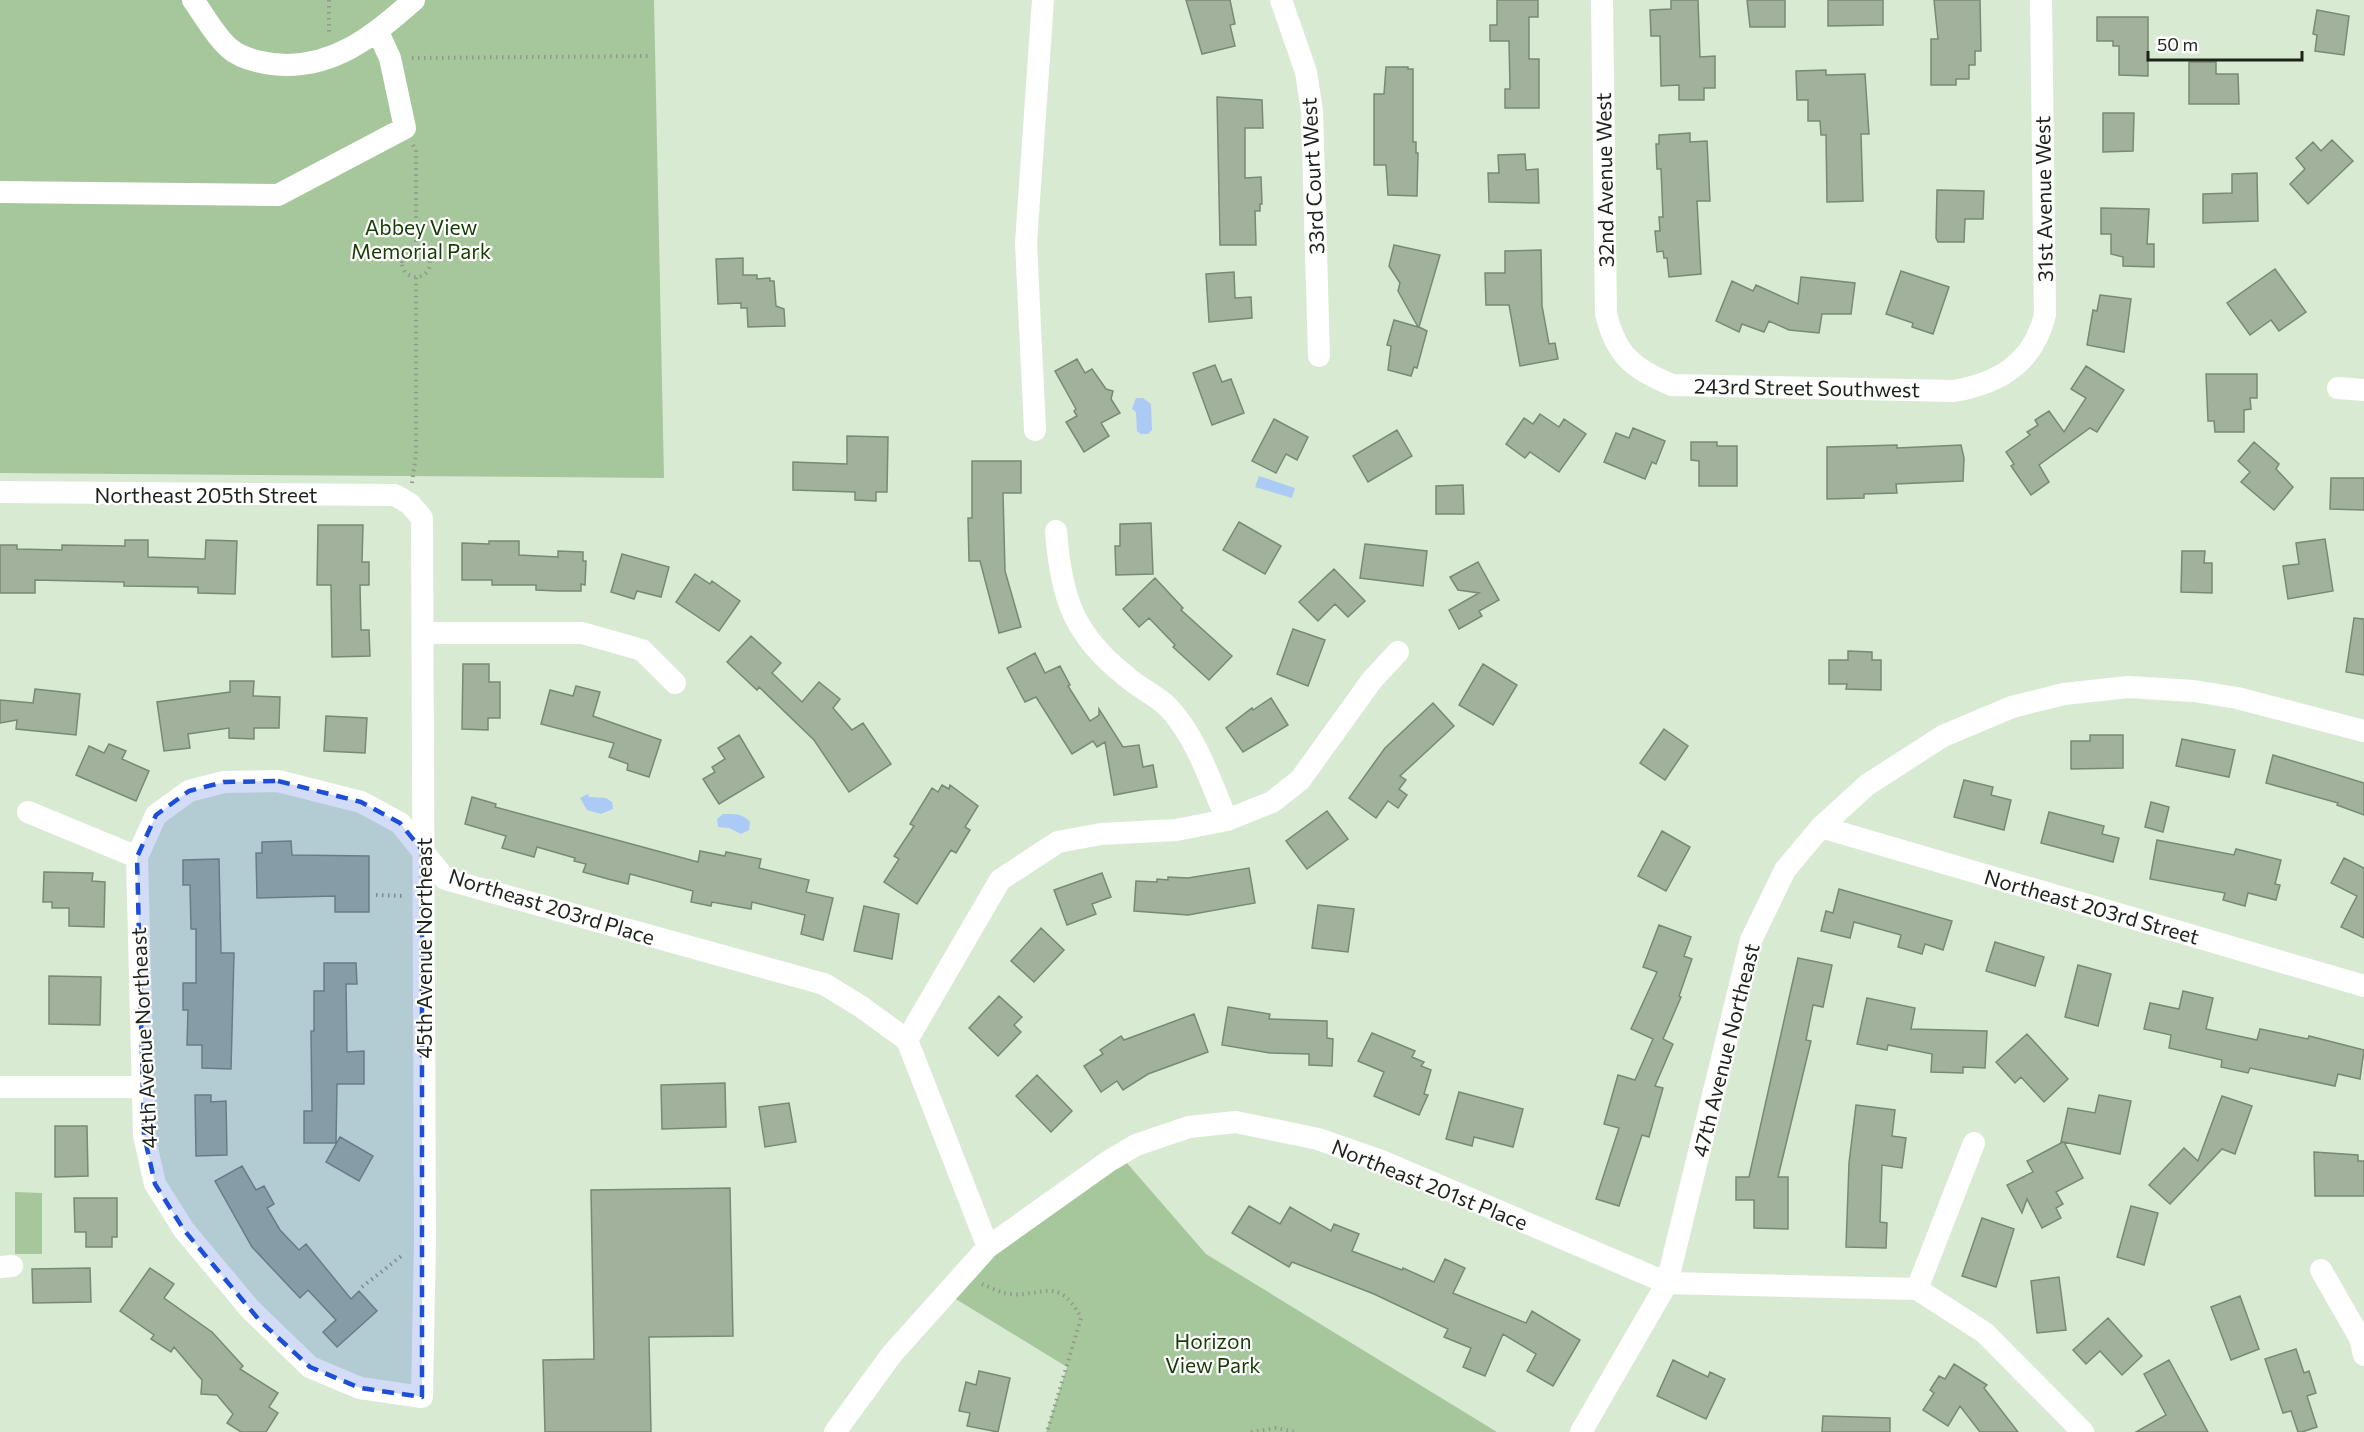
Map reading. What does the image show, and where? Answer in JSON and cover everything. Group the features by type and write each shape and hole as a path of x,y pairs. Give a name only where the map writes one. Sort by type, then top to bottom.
{"street":[{"path":"193,0 230,49 256,62 294,67 329,59 378,32 414,0"},
{"path":"1035,430 1026,243 1043,0"},
{"name":"33rd Court West","path":"1281,0 1306,72 1312,111 1319,356"},
{"name":"32nd Avenue West","path":"1602,0 1606,314 1611,334 1623,356"},
{"name":"31st Avenue West","path":"1998,379 2026,356 2040,337 2045,315 2041,0"},
{"path":"0,192 279,195 405,128 390,58 378,32"},
{"name":"243rd Street Southwest","path":"1623,356 1647,375 1672,384 1954,391 1977,387 1998,379"},
{"path":"2338,388 2364,390"},
{"name":"Northeast 205th Street","path":"0,492 395,495 410,504"},
{"name":"45th Avenue Northeast","path":"410,504 422,519 424,633 422,850 425,1239 422,1396"},
{"path":"1056,531 1059,576 1078,623 1096,651 1167,706 1195,745 1227,820"},
{"path":"424,633 582,633 642,650 675,683"},
{"path":"988,1247 907,1040 1000,880 1058,842 1101,834 1176,830 1227,820 1272,802 1300,780 1372,680 1398,652"},
{"name":"47th Avenue Northeast","path":"1581,1432 1667,1283 1751,940 1785,870 1821,827 1867,785 1942,736 2012,707 2064,694 2128,687 2194,691 2237,698 2364,731"},
{"name":"Northeast 203rd Place","path":"136,857 156,815 189,790 224,782 278,781 361,802 400,823 444,879 824,984 860,1006 907,1040"},
{"path":"28,812 136,857"},
{"name":"Northeast 203rd Street","path":"1821,827 2364,986"},
{"name":"44th Avenue Northeast","path":"136,857 144,1136 155,1184 184,1230 260,1321 310,1367 360,1388 422,1396"},
{"path":"0,1087 142,1087"},
{"name":"Northeast 201st Place","path":"835,1432 892,1354 988,1247 1109,1161 1136,1145 1189,1127 1236,1122 1317,1139 1384,1162 1667,1283 1917,1289"},
{"path":"1974,1143 1917,1289 1985,1333 2083,1432"},
{"path":"2321,1270 2360,1338 2364,1355"}],"path":[{"path":"329,0 329,59"},
{"path":"390,58 651,56"},
{"path":"405,128 416,150 416,248"},
{"path":"416,248 424,251 431,262 428,271 417,277 407,274 402,261 407,252 416,248"},
{"path":"410,504 416,454 417,277"},
{"path":"376,895 423,896"},
{"path":"362,1287 383,1268 425,1239"},
{"path":"981,1284 1005,1293 1044,1290 1060,1293 1072,1301 1081,1318 1047,1432"},
{"path":"1251,1432 1276,1428 1295,1432"}],"highlighted area":[{"path":"278,781 361,802 400,823 422,850 422,1397 360,1388 310,1367 260,1321 184,1230 155,1184 144,1135 142,1087 137,857 156,815 189,791 224,782"}],"green space":[{"name":"Abbey View Memorial Park","path":"0,0 654,0 664,478 0,473"},
{"name":"Horizon View Park","path":"1126,1162 1206,1254 1497,1432 1046,1432 1067,1367 954,1298 1016,1227"},
{"path":"15,1192 42,1193 42,1254 15,1254"}],"water":[{"path":"1136,398 1143,398 1151,404 1152,430 1148,434 1141,434 1137,431 1136,412 1132,409"},
{"path":"1259,476 1295,488 1292,498 1255,487"},
{"path":"588,794 589,797 606,798 612,802 613,809 601,814 587,810 580,798"},
{"path":"723,814 744,817 750,822 749,830 741,834 729,828 718,827 717,819"}],"building":[{"path":"1186,0 1230,0 1235,24 1230,25 1235,46 1202,54"},
{"path":"1497,0 1538,0 1538,17 1529,17 1529,59 1539,59 1539,108 1505,108 1505,89 1510,89 1509,41 1490,41 1490,25 1497,25"},
{"path":"1671,0 1698,0 1700,57 1715,56 1715,88 1704,88 1704,100 1679,100 1679,85 1661,86 1660,36 1651,36 1650,10 1671,9"},
{"path":"1747,0 1785,0 1785,27 1750,27"},
{"path":"1828,0 1883,0 1883,25 1828,26"},
{"path":"1934,0 1980,0 1981,51 1975,51 1975,65 1969,65 1969,79 1956,79 1956,85 1931,85 1931,39 1938,39"},
{"path":"2317,10 2349,16 2344,55 2315,51 2317,35 2313,34"},
{"path":"2097,17 2148,17 2148,76 2119,75 2119,46 2113,46 2113,41 2097,41"},
{"path":"2189,62 2216,62 2216,74 2238,74 2239,104 2189,104"},
{"path":"1386,67 1413,69 1413,142 1416,142 1416,153 1418,153 1417,196 1388,195 1386,165 1374,165 1374,94 1384,94"},
{"path":"1826,70 1826,75 1865,74 1869,134 1861,134 1863,201 1827,202 1826,135 1821,135 1820,121 1808,121 1808,100 1797,100 1796,71"},
{"path":"1217,97 1262,100 1263,128 1245,128 1245,178 1261,177 1262,204 1260,204 1260,211 1255,211 1256,245 1220,245"},
{"path":"2103,113 2134,113 2133,151 2103,152"},
{"path":"1690,133 1690,142 1707,141 1710,201 1697,201 1701,274 1669,277 1667,258 1664,258 1663,251 1657,252 1655,231 1660,231 1659,217 1663,217 1661,169 1657,169 1656,144 1659,144 1659,135"},
{"path":"2332,140 2353,161 2308,204 2290,184 2305,169 2296,158 2313,142 2321,151"},
{"path":"1525,154 1526,170 1538,169 1539,203 1489,202 1488,173 1499,173 1498,155"},
{"path":"2257,173 2258,221 2203,223 2203,194 2232,193 2232,174"},
{"path":"1937,190 1984,191 1983,219 1965,219 1964,242 1938,242 1936,238"},
{"path":"2101,208 2149,209 2147,244 2154,244 2154,267 2123,266 2123,257 2111,254 2111,234 2101,234"},
{"path":"1394,245 1440,255 1419,327 1427,331 1417,368 1414,367 1411,376 1388,370 1391,346 1387,345 1394,320 1418,327 1398,291 1400,283 1389,266"},
{"path":"1541,250 1542,306 1549,344 1555,343 1558,359 1520,366 1509,305 1486,305 1485,273 1505,273 1505,251"},
{"path":"743,258 743,275 757,275 757,279 770,278 770,281 774,281 776,306 784,309 785,326 748,327 747,308 741,308 741,303 718,304 716,259"},
{"path":"2275,269 2306,312 2279,331 2271,320 2250,335 2227,303"},
{"path":"1901,271 1949,287 1933,334 1912,327 1913,323 1886,314"},
{"path":"1234,272 1235,298 1251,297 1252,318 1209,322 1206,274"},
{"path":"1801,277 1855,283 1851,314 1822,314 1819,333 1789,330 1769,321 1764,332 1742,324 1739,332 1716,321 1732,281 1753,291 1756,285 1798,304"},
{"path":"2100,295 2131,299 2124,352 2087,345 2093,310 2097,311"},
{"path":"1077,359 1085,373 1092,369 1106,389 1113,391 1111,399 1120,413 1101,423 1109,436 1084,452 1066,422 1077,416 1074,411 1076,409 1055,371"},
{"path":"1215,365 1222,382 1231,379 1244,413 1212,425 1193,373"},
{"path":"2086,366 2124,390 2097,432 2090,428 2039,465 2049,482 2031,495 2011,466 2014,464 2006,452 2030,435 2027,432 2038,425 2035,420 2049,411 2064,432 2086,398 2071,389"},
{"path":"2206,374 2257,374 2257,398 2250,398 2251,409 2244,410 2244,432 2215,432 2214,421 2208,421"},
{"path":"1540,414 1559,427 1564,419 1586,434 1559,472 1530,452 1525,458 1506,444 1524,418 1533,424"},
{"path":"1274,419 1308,437 1297,460 1286,454 1276,473 1252,461"},
{"path":"1633,428 1665,441 1656,464 1652,462 1645,479 1604,462 1616,433 1629,438"},
{"path":"1397,430 1412,456 1368,482 1353,456"},
{"path":"847,436 888,437 887,492 876,492 876,501 855,500 855,492 793,490 793,462 847,464"},
{"path":"1691,442 1717,442 1717,446 1737,446 1737,486 1699,486 1699,461 1691,460"},
{"path":"2254,442 2279,464 2276,469 2293,487 2274,510 2241,482 2250,472 2238,461"},
{"path":"1897,445 1897,448 1961,445 1964,458 1963,481 1896,484 1897,493 1864,494 1864,498 1827,499 1827,447"},
{"path":"972,461 1021,461 1021,493 1003,493 1005,571 1021,627 999,633 980,561 969,561 968,518 972,518"},
{"path":"2331,478 2364,478 2364,510 2330,509"},
{"path":"1463,485 1464,514 1436,514 1436,486"},
{"path":"1239,522 1281,546 1265,574 1223,550"},
{"path":"1151,523 1153,574 1116,575 1115,546 1120,546 1120,524"},
{"path":"318,525 363,525 362,562 369,562 369,585 360,585 361,630 369,630 370,656 332,657 331,585 317,585"},
{"path":"2325,539 2333,591 2288,599 2283,566 2299,564 2296,543"},
{"path":"125,540 148,540 148,557 205,559 206,540 237,541 235,594 198,593 198,587 124,586 124,582 35,580 35,593 0,593 0,545 17,545 17,549 62,550 62,545 125,546"},
{"path":"489,541 519,541 519,555 558,557 558,551 583,552 583,561 586,561 585,585 581,584 581,591 558,591 536,590 536,585 492,585 492,580 462,580 462,543 489,544"},
{"path":"1365,544 1427,551 1423,586 1360,578"},
{"path":"2182,551 2205,551 2204,563 2212,563 2212,593 2181,592"},
{"path":"622,554 669,567 661,597 637,591 634,599 611,592"},
{"path":"1478,562 1499,600 1479,611 1482,616 1459,629 1449,610 1479,593 1458,590 1450,577"},
{"path":"1334,569 1365,601 1348,617 1335,604 1318,621 1299,602"},
{"path":"695,574 710,584 712,581 740,601 719,631 676,602"},
{"path":"1155,578 1183,608 1181,610 1232,656 1209,680 1173,647 1175,645 1149,618 1139,627 1123,609"},
{"path":"2354,618 2364,619 2364,675 2346,672"},
{"path":"1293,629 1325,640 1308,686 1277,674"},
{"path":"751,636 781,663 772,673 802,702 819,682 840,699 833,708 852,730 863,723 891,764 849,792 814,740 759,687 757,690 727,662"},
{"path":"1848,651 1872,652 1872,660 1881,660 1881,690 1846,689 1847,684 1829,684 1829,660 1848,660"},
{"path":"1035,653 1045,673 1060,666 1070,685 1068,686 1090,721 1099,715 1099,709 1123,747 1139,745 1143,767 1153,765 1157,787 1114,795 1105,742 1097,747 1093,741 1072,754 1036,697 1025,702 1007,668"},
{"path":"463,664 489,664 489,682 500,682 500,718 488,718 488,730 462,729"},
{"path":"1483,664 1517,685 1493,725 1459,705"},
{"path":"230,681 254,681 253,696 280,697 279,728 254,728 254,739 229,738 229,728 188,734 190,748 164,751 157,702 230,692"},
{"path":"576,686 600,692 593,716 661,740 649,777 627,770 628,764 609,757 614,743 541,724 550,690 573,696"},
{"path":"35,689 80,694 76,735 16,729 17,720 0,723 0,700 33,703"},
{"path":"1271,698 1288,725 1243,752 1226,728 1252,708 1253,710"},
{"path":"1433,703 1454,726 1400,776 1406,780 1399,789 1407,795 1398,808 1388,801 1376,818 1349,798 1385,748"},
{"path":"326,716 367,718 365,753 324,751"},
{"path":"1664,729 1688,746 1665,780 1640,763"},
{"path":"739,735 764,777 719,804 703,779 715,772 712,767 725,759 718,748"},
{"path":"2090,735 2123,735 2123,768 2071,769 2071,741 2090,741"},
{"path":"2182,739 2235,750 2229,777 2176,766"},
{"path":"109,744 126,751 122,759 149,771 136,801 76,775 89,746 104,753"},
{"path":"2273,755 2364,783 2364,815 2337,805 2338,803 2266,783"},
{"path":"1964,780 1993,787 1991,795 2011,800 2004,830 1954,817"},
{"path":"942,785 949,789 950,785 978,806 965,827 970,830 956,853 951,850 917,904 884,882 899,859 894,856 914,826 910,824 932,788 938,792"},
{"path":"472,797 496,804 495,807 698,862 700,851 725,856 726,852 761,859 759,868 809,880 806,892 833,898 823,940 801,934 805,915 752,902 751,909 712,902 711,906 691,902 693,891 630,874 628,884 583,872 586,864 574,861 575,858 537,847 534,857 502,848 506,836 465,824"},
{"path":"2151,802 2169,807 2163,832 2145,827"},
{"path":"1327,811 1348,839 1307,869 1286,841"},
{"path":"2049,812 2104,826 2102,834 2119,838 2113,862 2041,843"},
{"path":"1662,831 1690,847 1666,891 1638,876"},
{"path":"2157,840 2234,855 2236,849 2281,860 2275,884 2280,885 2276,900 2248,893 2245,906 2223,900 2225,893 2150,879"},
{"path":"291,841 292,855 369,856 369,912 335,912 335,896 257,898 256,853 262,853 262,842"},
{"path":"2344,858 2364,868 2364,938 2341,927 2357,896 2331,883"},
{"path":"219,859 221,953 234,953 231,1069 202,1068 202,1045 187,1045 188,1010 183,1010 183,983 196,983 196,929 191,929 190,885 183,885 183,860"},
{"path":"1249,868 1255,903 1188,915 1134,911 1136,881 1157,882 1157,879 1168,880 1168,877 1188,878"},
{"path":"44,872 93,873 92,881 105,882 104,927 69,926 69,908 52,908 52,902 43,902"},
{"path":"1102,873 1111,897 1092,904 1096,914 1067,925 1054,890"},
{"path":"1839,889 1952,921 1943,950 1925,944 1922,954 1898,947 1901,935 1854,922 1850,938 1821,931 1826,911 1833,913"},
{"path":"1318,905 1354,909 1348,952 1312,948"},
{"path":"864,906 899,914 892,959 854,951"},
{"path":"1659,925 1691,937 1684,956 1692,959 1679,996 1681,997 1663,1039 1673,1044 1655,1086 1663,1088 1649,1137 1642,1135 1619,1206 1596,1199 1619,1128 1604,1124 1618,1075 1635,1080 1653,1039 1631,1029 1657,972 1643,967"},
{"path":"1041,928 1064,950 1034,982 1011,961"},
{"path":"1995,942 2044,957 2035,986 1986,971"},
{"path":"1798,958 1832,965 1823,1007 1813,1005 1806,1040 1811,1041 1778,1177 1788,1177 1788,1229 1754,1228 1754,1200 1736,1200 1736,1177 1749,1177"},
{"path":"324,963 356,963 357,984 346,984 347,1052 364,1051 364,1084 337,1084 336,1143 304,1143 304,1111 312,1111 311,1031 314,1031 314,991 324,991"},
{"path":"2078,965 2111,974 2098,1026 2065,1017"},
{"path":"49,976 101,977 100,1025 49,1024"},
{"path":"2183,991 2213,998 2206,1029 2257,1040 2260,1029 2308,1039 2309,1036 2364,1050 2360,1079 2338,1074 2335,1086 2250,1068 2248,1073 2221,1067 2222,1060 2169,1048 2171,1035 2144,1029 2150,1003 2179,1009"},
{"path":"999,996 1022,1017 1014,1025 1021,1032 998,1056 969,1028"},
{"path":"1867,998 1915,1008 1911,1029 1987,1031 1985,1068 1963,1067 1963,1073 1931,1072 1932,1054 1888,1045 1887,1050 1857,1044"},
{"path":"1228,1007 1270,1014 1269,1019 1327,1021 1327,1038 1333,1039 1332,1066 1309,1065 1309,1054 1270,1053 1222,1045"},
{"path":"1194,1014 1208,1052 1148,1074 1123,1090 1117,1081 1101,1092 1084,1066 1103,1054 1100,1050 1121,1036 1124,1040"},
{"path":"1372,1033 1415,1051 1412,1057 1424,1062 1421,1066 1431,1070 1424,1094 1428,1095 1419,1115 1374,1096 1384,1072 1358,1061"},
{"path":"2027,1034 2068,1079 2044,1102 2021,1077 2015,1083 1996,1062"},
{"path":"1037,1075 1072,1111 1051,1132 1016,1096"},
{"path":"725,1083 726,1127 662,1129 661,1085"},
{"path":"1459,1092 1523,1109 1513,1147 1474,1137 1472,1146 1446,1139"},
{"path":"195,1095 211,1095 211,1102 226,1101 227,1155 196,1156"},
{"path":"2099,1095 2131,1101 2120,1154 2064,1142 2083,1178 2056,1192 2063,1204 2056,1208 2061,1218 2042,1228 2027,1199 2022,1213 2007,1185 2033,1172 2027,1161 2063,1142 2061,1142 2068,1108 2095,1113"},
{"path":"2222,1096 2252,1106 2235,1154 2222,1149 2170,1204 2149,1185 2184,1148 2198,1161"},
{"path":"789,1103 796,1142 765,1147 759,1107"},
{"path":"1856,1105 1895,1110 1892,1136 1906,1138 1902,1168 1882,1165 1880,1222 1887,1223 1886,1248 1846,1247 1849,1163"},
{"path":"55,1126 87,1126 88,1176 55,1177"},
{"path":"340,1137 373,1156 359,1181 326,1162"},
{"path":"2314,1152 2358,1155 2358,1161 2364,1161 2364,1196 2315,1196"},
{"path":"242,1166 256,1190 264,1186 274,1204 267,1208 280,1230 299,1250 306,1244 351,1299 359,1291 377,1311 337,1347 323,1332 336,1320 308,1290 300,1298 252,1247 215,1181"},
{"path":"730,1188 733,1336 649,1337 651,1432 545,1432 543,1360 594,1359 591,1190"},
{"path":"74,1198 117,1198 117,1237 112,1237 112,1247 86,1247 86,1232 75,1232"},
{"path":"1249,1206 1280,1224 1290,1207 1331,1231 1334,1224 1359,1234 1352,1251 1402,1270 1403,1268 1434,1282 1445,1259 1465,1268 1453,1293 1526,1323 1532,1311 1580,1340 1553,1386 1527,1371 1536,1354 1503,1334 1485,1376 1463,1367 1471,1348 1444,1337 1448,1329 1374,1294 1292,1262 1289,1267 1232,1233"},
{"path":"2131,1206 2158,1213 2144,1265 2117,1257"},
{"path":"1982,1218 2014,1229 1996,1287 1962,1276"},
{"path":"90,1268 91,1302 33,1303 32,1269"},
{"path":"150,1268 174,1284 164,1298 212,1332 243,1366 240,1369 278,1393 269,1407 278,1413 266,1432 241,1432 227,1423 233,1414 217,1395 201,1394 202,1380 174,1347 171,1352 151,1339 154,1335 120,1311"},
{"path":"2059,1277 2066,1330 2037,1333 2031,1281"},
{"path":"2240,1296 2259,1349 2231,1360 2211,1307"},
{"path":"2108,1318 2142,1356 2122,1375 2100,1351 2086,1364 2073,1350"},
{"path":"2296,1349 2304,1373 2309,1371 2316,1393 2307,1396 2317,1427 2302,1432 2298,1432 2291,1411 2283,1413 2265,1359"},
{"path":"1673,1360 1708,1377 1710,1372 1725,1379 1706,1419 1657,1396"},
{"path":"2169,1360 2208,1432 2136,1432 2166,1415 2144,1374"},
{"path":"1954,1364 1987,1385 1984,1388 2018,1432 1980,1432 1960,1406 1948,1426 1923,1410 1934,1393 1930,1390 1939,1376 1945,1379"},
{"path":"979,1371 1010,1378 998,1432 967,1426 970,1413 959,1411 966,1382 976,1385"},
{"path":"1823,1416 1890,1418 1890,1432 1822,1432"}]}
